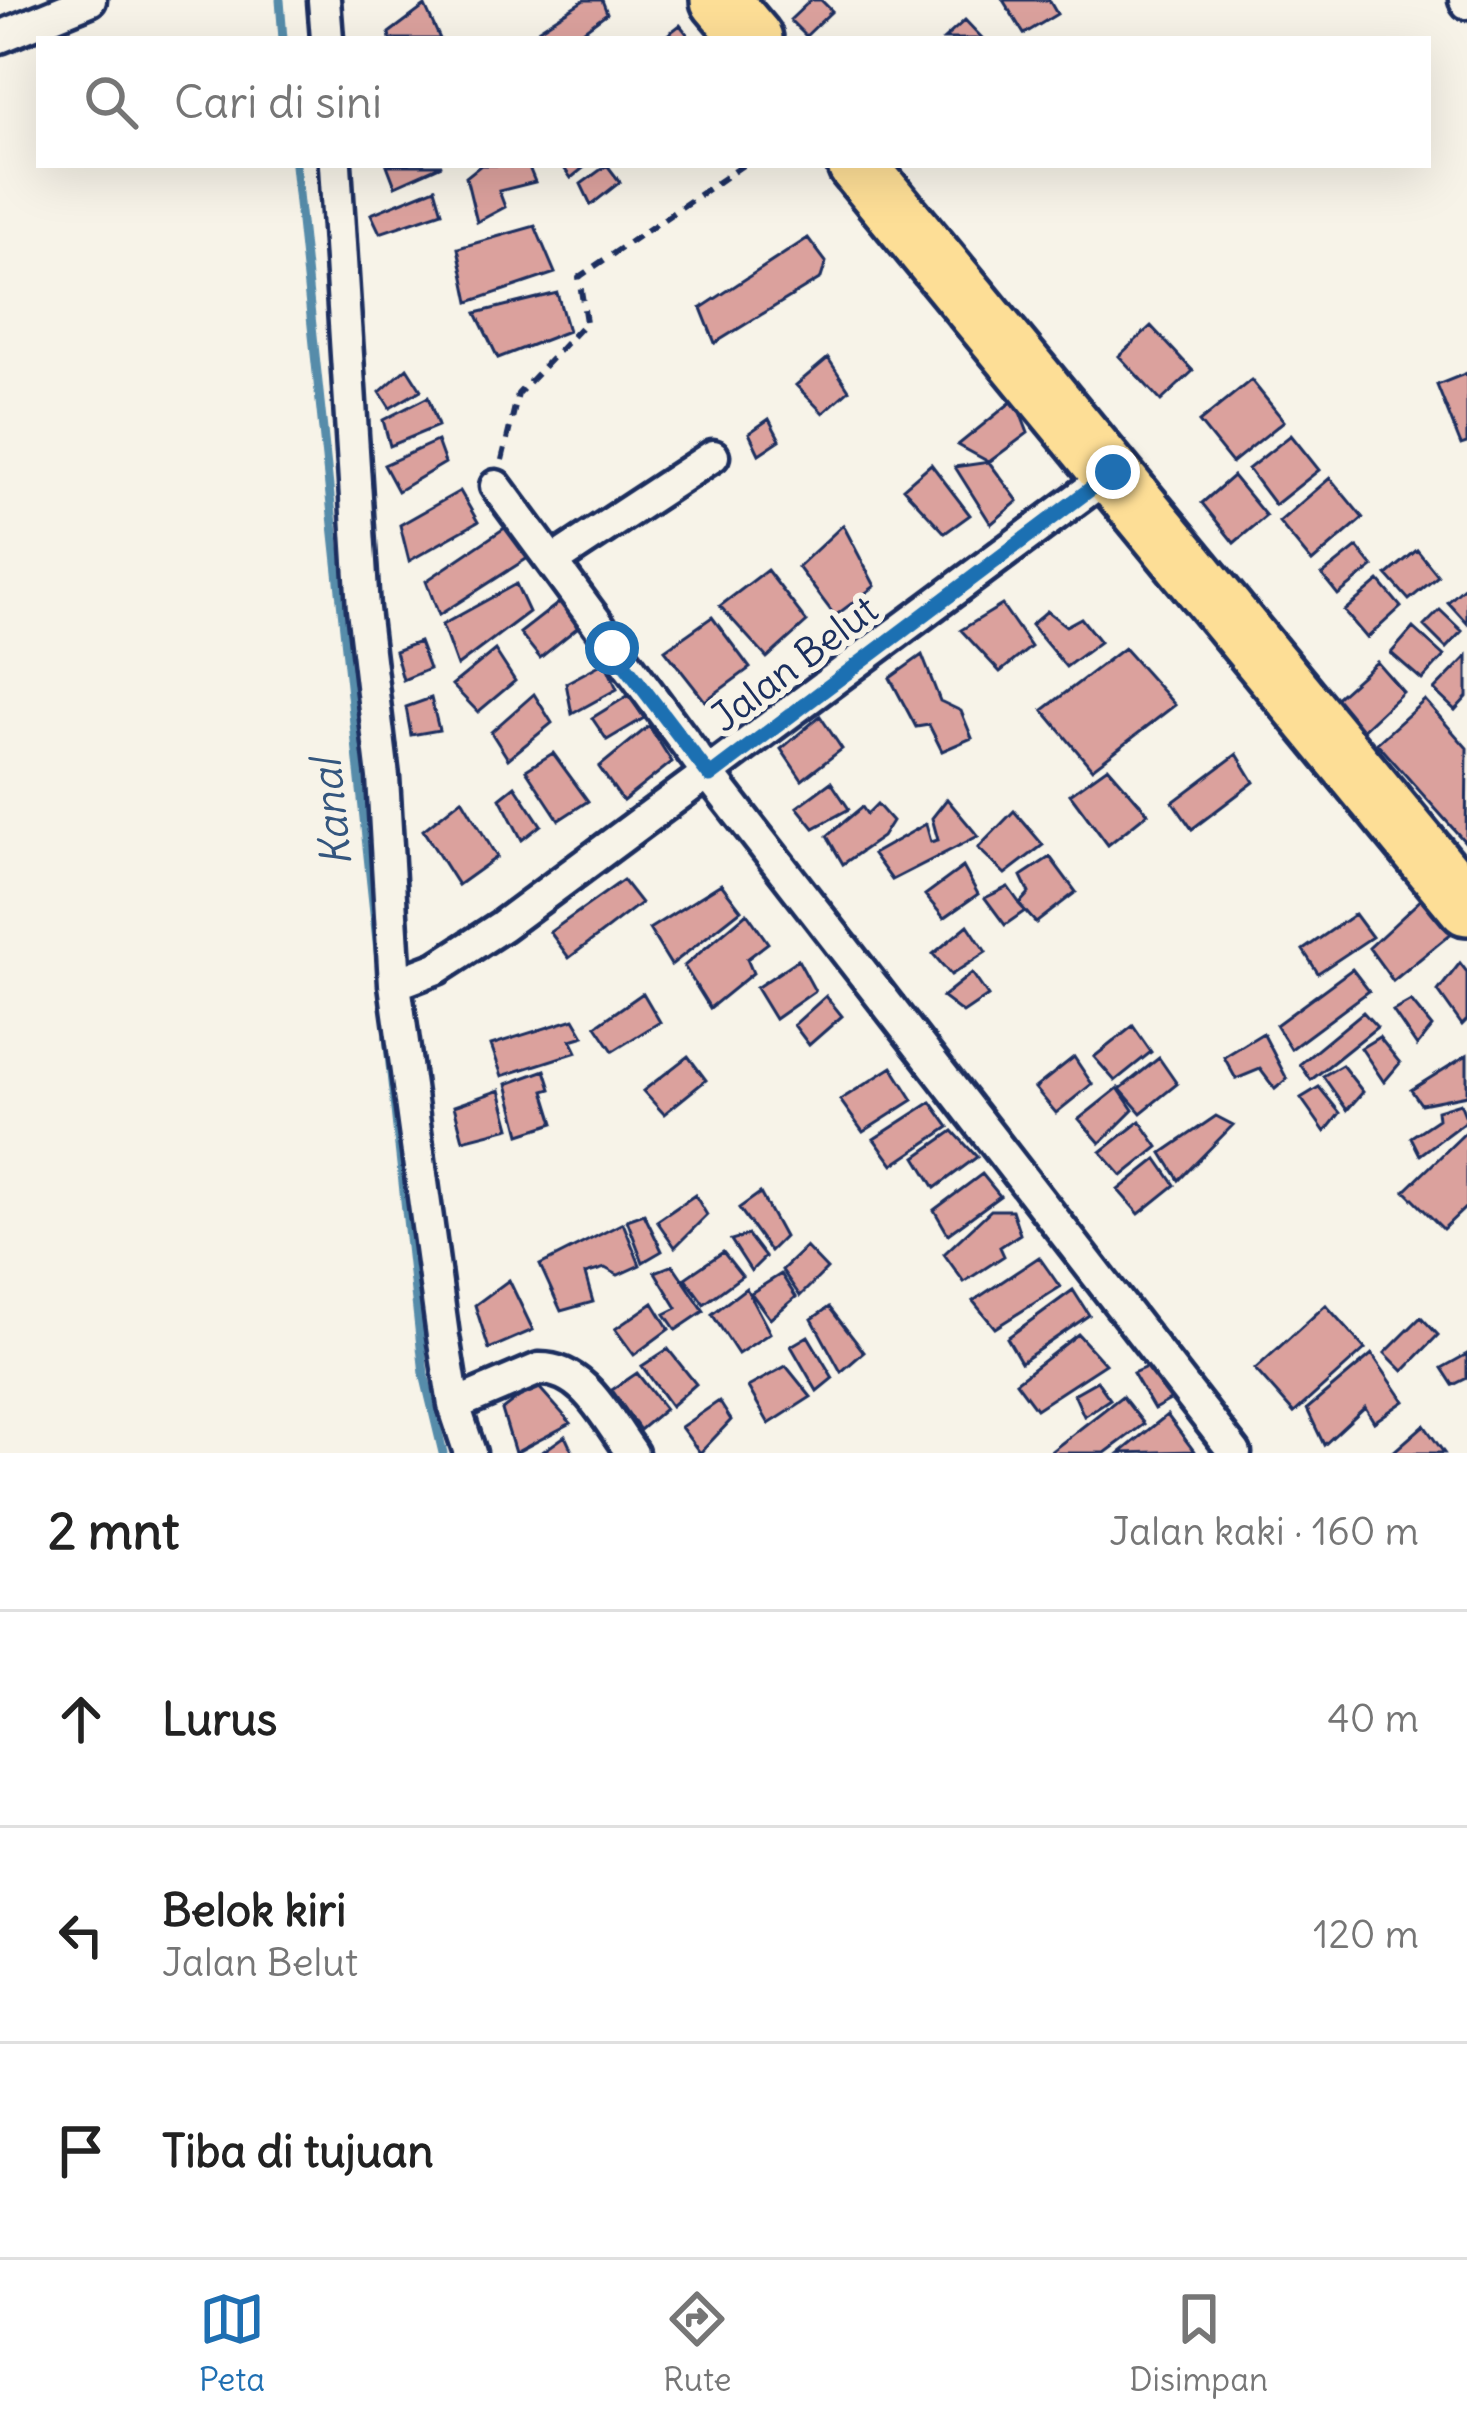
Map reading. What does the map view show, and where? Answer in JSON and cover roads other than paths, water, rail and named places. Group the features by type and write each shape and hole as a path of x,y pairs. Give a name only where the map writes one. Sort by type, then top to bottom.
{"highway":[{"path":"720,0 750,36"},
{"path":"860,168 1467,906"}],"street":[{"path":"0,37 90,0"},
{"path":"324,0 327,36"},
{"path":"335,168 363,610 382,777 395,984 454,1405 470,1453"},
{"path":"555,560 713,455"},
{"name":"Jalan Belut","path":"395,984 437,968 469,947 710,776 1113,472"},
{"path":"496,486 555,560 612,648 1235,1453"},
{"path":"454,1405 539,1369 554,1369 578,1380 632,1453"}],"waterway":[{"name":"Kanal","path":"280,0 283,36"},
{"name":"Kanal","path":"295,168 379,960"},
{"name":"Kanal","path":"387,1037 424,1374 443,1453"}]}
